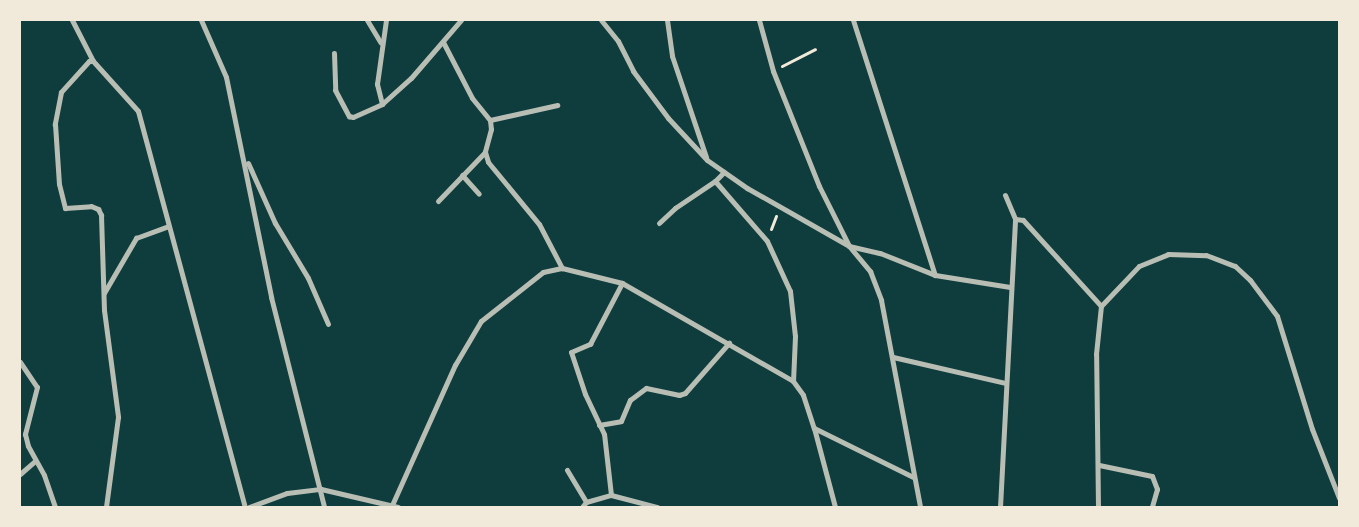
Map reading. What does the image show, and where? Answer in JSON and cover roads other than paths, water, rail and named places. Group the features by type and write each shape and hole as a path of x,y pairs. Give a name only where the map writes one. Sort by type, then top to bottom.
{"street":[{"path":"72,20 93,61 138,111 167,227 245,507"},
{"path":"201,20 226,77 244,153 272,297 324,507"},
{"path":"367,20 380,42"},
{"path":"382,104 376,84 380,42 386,20"},
{"path":"334,54 335,90 349,116 382,104 411,78 461,20"},
{"path":"601,20 618,41 633,71 668,118 707,160 724,172 849,246 880,253 935,275 1010,288"},
{"path":"667,20 672,56 707,160"},
{"path":"759,20 773,72 819,186 849,246 870,271 881,300 920,507"},
{"path":"853,20 935,275"},
{"path":"438,201 485,152 492,130 490,120 472,98 444,42"},
{"path":"93,61 89,61 61,92 55,124 59,184 65,208 91,206 98,209 101,215 103,294 118,417 106,507"},
{"path":"490,120 556,105"},
{"path":"485,152 488,162 552,243 562,268"},
{"path":"244,153 275,223 308,278 328,324"},
{"path":"660,223 675,208 715,182 724,172"},
{"path":"462,175 479,194"},
{"path":"715,182 767,241 790,291 795,336 794,381"},
{"path":"1000,507 1015,219 1005,195"},
{"path":"1015,219 1023,220 1101,306"},
{"path":"103,294 136,238 167,227"},
{"path":"1098,507 1099,465 1096,354 1101,306 1139,266 1168,254 1206,255 1235,266 1250,280 1277,316 1312,429 1339,498"},
{"path":"249,507 287,494 321,489 395,506 455,365 482,320 543,272 562,268 622,283 794,381 803,395 814,428 835,507"},
{"path":"611,495 604,434 571,352 590,344 622,283"},
{"path":"599,425 621,421 630,400 646,388 680,395 685,394 729,344"},
{"path":"893,357 1006,383"},
{"path":"20,362 37,387 25,434"},
{"path":"20,428 25,434 35,461 47,482 54,507"},
{"path":"814,428 913,477"},
{"path":"20,474 35,461"},
{"path":"1099,465 1152,476 1155,481 1152,507"},
{"path":"567,470 586,502"},
{"path":"582,507 586,502 611,495 657,507"}]}
